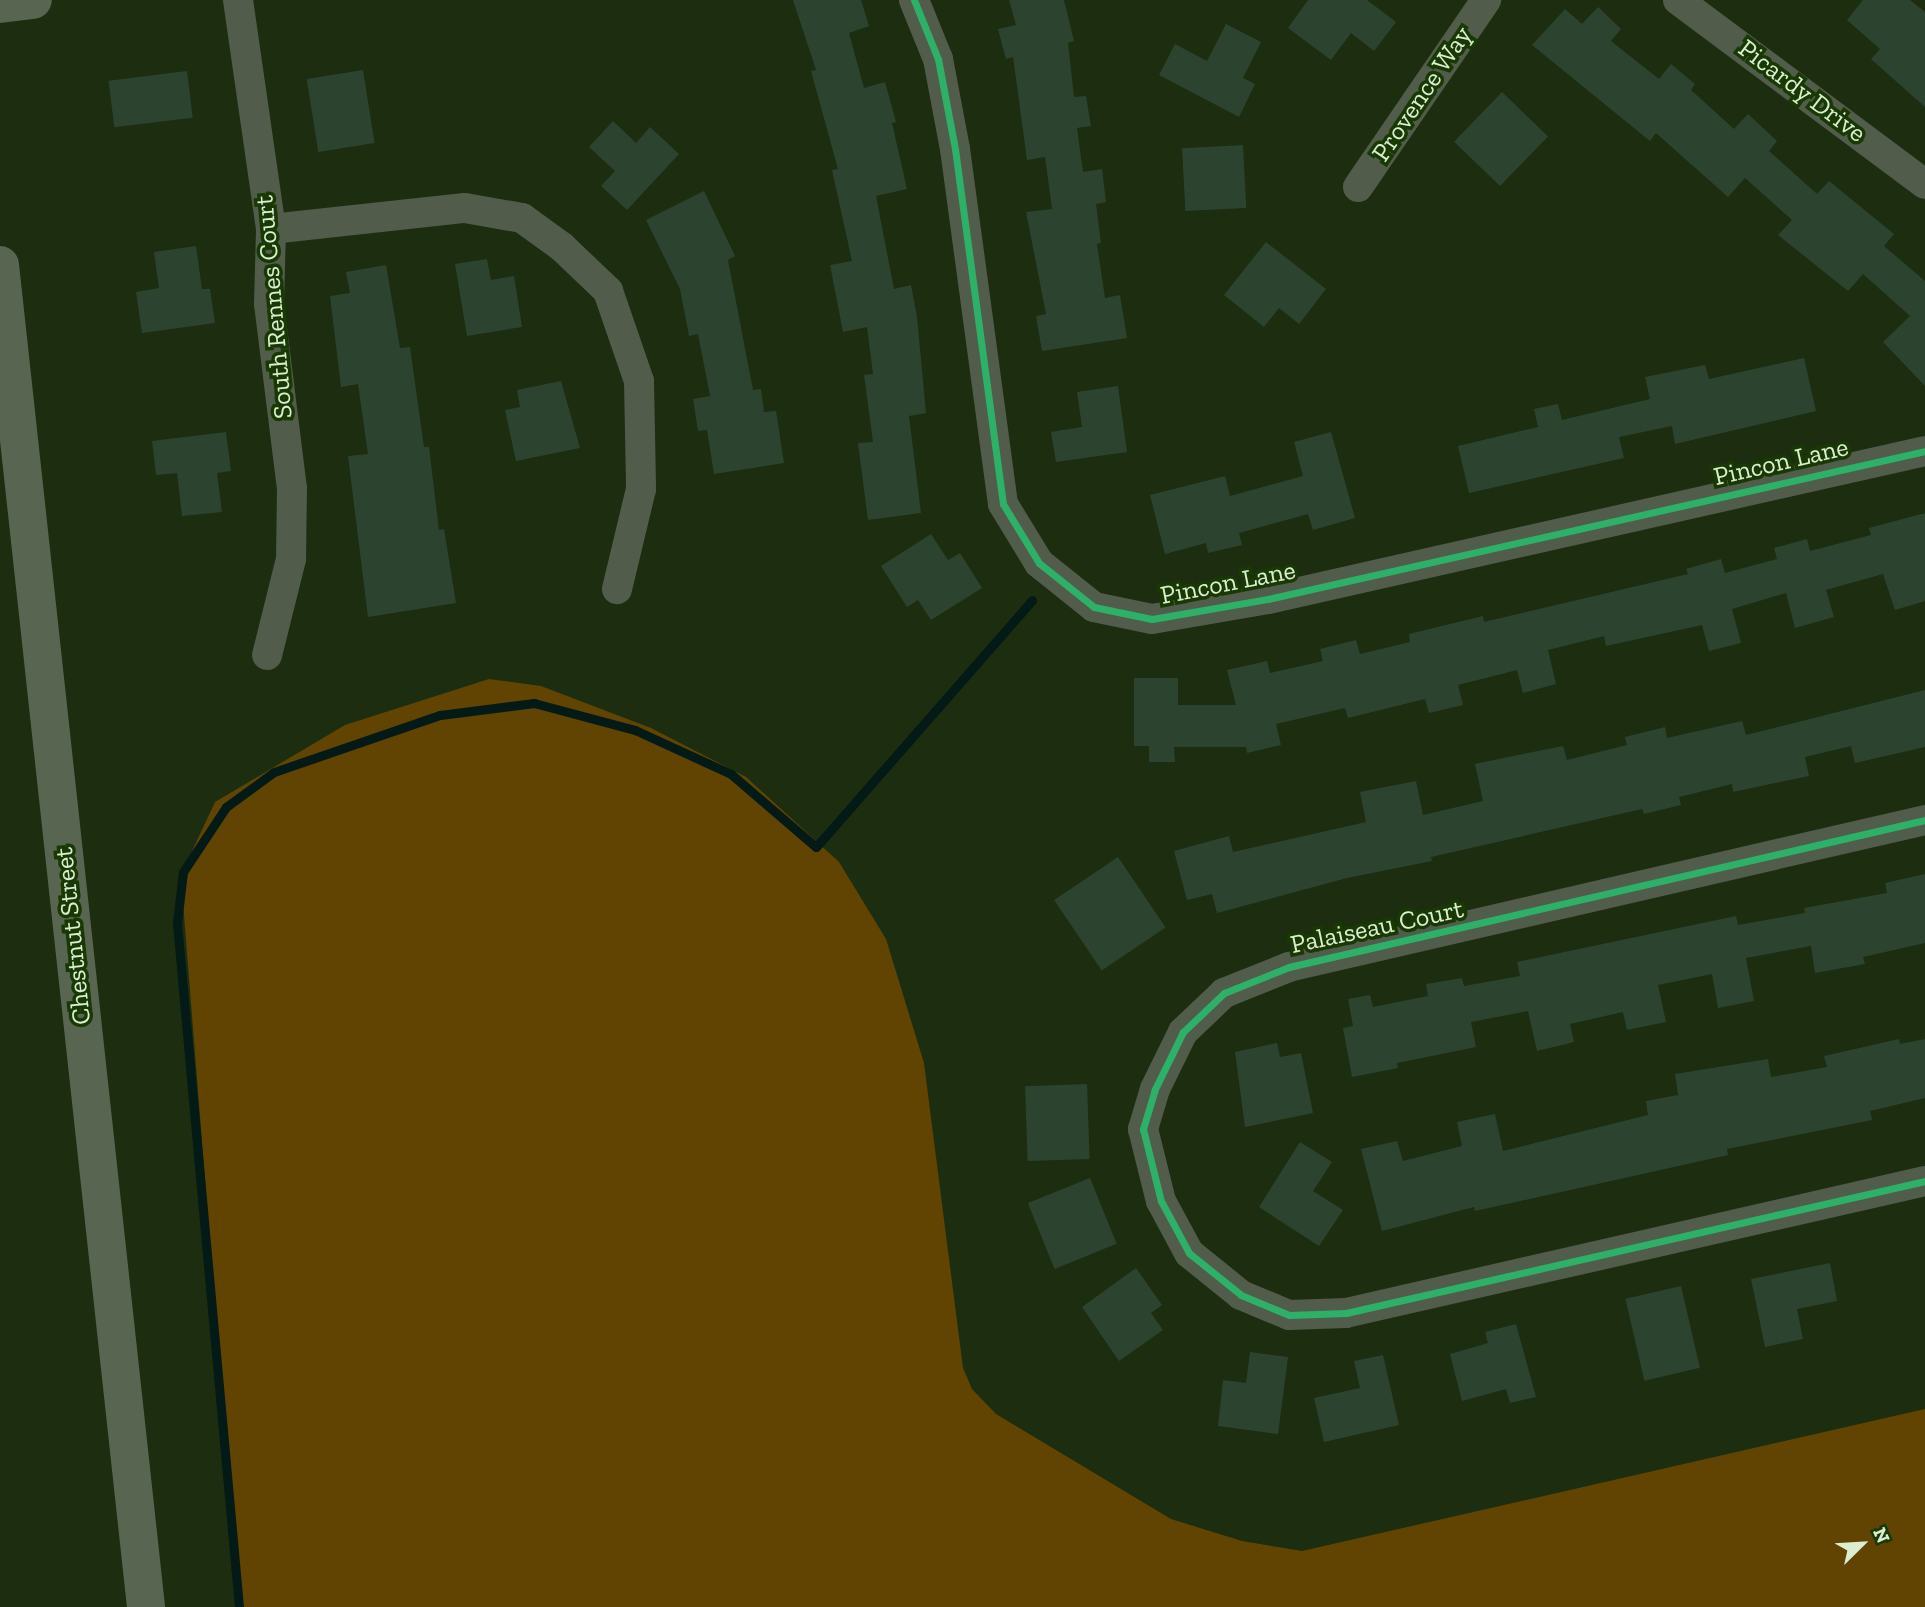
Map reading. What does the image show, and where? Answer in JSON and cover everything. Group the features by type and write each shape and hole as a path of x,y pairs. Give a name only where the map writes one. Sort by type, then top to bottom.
{"main road":[{"path":"0,4 33,0"},
{"name":"Chestnut Street","path":"0,265 145,1607"}],"street":[{"name":"South Rennes Court","path":"238,0 271,229 269,304 292,488 291,559 267,655"},
{"name":"Pincon Lane","path":"914,0 938,59 955,149 1003,504 1039,563 1094,607 1152,619 1268,599 1925,451"},
{"name":"Provence Way","path":"1358,187 1486,0"},
{"name":"Picardy Drive","path":"1678,0 1925,184"},
{"path":"271,229 465,208 522,218 562,247 608,291 639,381 640,489 617,590"},
{"name":"Palaiseau Court","path":"1925,820 1289,967 1224,993 1183,1032 1155,1089 1143,1129 1161,1201 1189,1253 1241,1295 1289,1315 1346,1313 1925,1181"}],"shaded area":[{"path":"489,679 541,686 651,728 746,777 839,862 886,939 924,1063 963,1368 972,1389 996,1414 1171,1519 1242,1541 1302,1551 1925,1409 1925,1607 239,1607 182,890 193,849 215,802 345,725"}],"building":[{"path":"793,0 861,0 869,26 849,33 864,88 885,82 896,122 892,123 907,189 876,196 894,289 911,285 917,317 926,413 909,416 921,513 868,520 858,443 873,442 864,375 873,374 867,327 843,332 830,265 852,261 832,170 838,169 811,71 816,70"},
{"path":"1009,0 1064,0 1074,41 1068,43 1074,97 1086,96 1091,126 1077,128 1083,172 1102,169 1106,202 1096,204 1101,243 1097,244 1105,298 1120,295 1127,338 1042,351 1036,316 1046,314 1026,212 1052,209 1045,157 1027,160 1013,57 1006,59 998,29 1016,25"},
{"path":"1308,0 1367,0 1396,22 1374,51 1351,33 1331,60 1288,28"},
{"path":"1863,0 1910,0 1925,12 1925,107 1871,59 1880,49 1847,20"},
{"path":"1598,7 1621,29 1611,41 1659,79 1671,64 1695,84 1691,90 1734,129 1748,114 1777,141 1769,151 1817,194 1829,181 1894,234 1884,246 1925,281 1925,386 1883,342 1910,316 1863,274 1848,291 1778,235 1792,220 1745,178 1728,197 1656,133 1650,141 1532,45 1565,9 1582,24"},
{"path":"1226,24 1261,42 1243,78 1255,84 1239,117 1159,75 1175,44 1207,61"},
{"path":"363,70 375,143 318,152 307,79"},
{"path":"187,71 193,118 114,127 109,81"},
{"path":"1502,92 1548,136 1500,186 1454,142"},
{"path":"613,121 636,143 650,127 679,154 627,210 601,186 615,171 589,147"},
{"path":"1243,145 1246,208 1185,211 1182,148"},
{"path":"704,191 735,256 728,260 753,390 761,389 764,412 776,411 784,463 714,474 707,430 698,431 693,399 710,396 698,334 689,336 680,289 646,220"},
{"path":"1266,242 1326,289 1299,324 1279,308 1264,327 1224,295"},
{"path":"196,246 202,289 210,289 215,323 142,333 136,292 159,288 154,252"},
{"path":"487,259 491,280 514,276 522,327 467,336 455,264"},
{"path":"386,265 400,348 410,347 424,447 429,447 439,530 444,529 456,603 368,617 348,456 368,454 358,384 341,387 330,296 350,293 346,272"},
{"path":"1804,358 1816,411 1675,444 1672,426 1619,437 1624,458 1469,493 1458,446 1538,427 1534,409 1558,404 1562,420 1650,399 1645,377 1705,365 1709,379"},
{"path":"561,381 580,448 516,461 505,410 520,407 517,390"},
{"path":"1118,386 1127,452 1056,462 1051,432 1082,427 1077,392"},
{"path":"226,432 231,471 217,473 222,512 182,516 177,473 156,475 152,441"},
{"path":"1331,432 1355,518 1313,530 1308,514 1239,533 1242,545 1208,553 1206,543 1165,554 1150,495 1225,476 1230,496 1303,476 1294,442"},
{"path":"1925,513 1925,601 1895,610 1883,574 1826,590 1834,617 1795,628 1786,593 1732,609 1741,643 1709,651 1702,625 1606,646 1604,636 1548,650 1556,684 1523,693 1517,670 1458,685 1463,705 1429,713 1425,699 1348,718 1345,708 1276,724 1281,745 1247,753 1246,747 1174,747 1175,762 1149,762 1149,746 1134,746 1134,678 1178,678 1178,705 1236,705 1227,670 1267,661 1270,673 1323,661 1320,649 1356,640 1360,654 1410,642 1409,634 1483,616 1484,622 1688,574 1686,569 1721,559 1725,573 1777,559 1774,548 1807,539 1810,551 1871,535 1869,528"},
{"path":"931,534 948,560 960,553 982,588 931,620 918,600 907,607 881,566"},
{"path":"1925,690 1925,747 1855,763 1851,746 1805,757 1809,776 1733,792 1732,784 1679,797 1681,805 1644,814 1642,809 1431,857 1432,861 1347,878 1217,913 1212,894 1187,900 1174,851 1229,836 1233,852 1366,822 1360,792 1416,781 1423,815 1483,801 1475,764 1563,746 1567,760 1627,745 1625,737 1665,727 1667,738 1742,721 1746,735"},
{"path":"1118,857 1166,927 1102,971 1054,900"},
{"path":"1925,874 1925,943 1863,957 1865,964 1815,973 1811,946 1746,958 1754,1001 1718,1008 1712,974 1658,985 1666,1022 1627,1030 1623,1012 1570,1024 1574,1042 1537,1051 1528,1011 1471,1022 1476,1047 1397,1063 1398,1068 1352,1077 1343,1028 1353,1026 1348,999 1370,995 1373,1007 1428,996 1426,984 1462,978 1464,986 1520,976 1517,962 1736,916 1738,925 1805,913 1804,908 1887,893 1885,883"},
{"path":"1899,1039 1900,1044 1925,1039 1925,1098 1870,1111 1872,1120 1727,1149 1728,1155 1475,1211 1474,1207 1382,1231 1361,1149 1397,1141 1403,1161 1462,1146 1457,1122 1495,1114 1503,1151 1648,1115 1646,1101 1678,1095 1675,1074 1768,1059 1771,1077 1827,1067 1824,1056"},
{"path":"1277,1043 1280,1057 1301,1053 1313,1113 1245,1127 1235,1052"},
{"path":"1087,1084 1090,1159 1028,1161 1025,1086"},
{"path":"1300,1142 1332,1162 1313,1191 1343,1210 1319,1246 1259,1207"},
{"path":"1090,1178 1117,1244 1054,1269 1028,1203"},
{"path":"1830,1263 1837,1301 1797,1309 1803,1339 1765,1347 1751,1279"},
{"path":"1136,1268 1162,1305 1151,1313 1163,1330 1119,1361 1082,1307"},
{"path":"1681,1286 1700,1368 1644,1381 1625,1299"},
{"path":"1516,1324 1536,1397 1510,1403 1506,1389 1462,1401 1450,1354 1488,1343 1485,1332"},
{"path":"1250,1352 1288,1357 1278,1434 1218,1426 1223,1380 1246,1383"},
{"path":"1383,1355 1399,1425 1324,1442 1314,1398 1360,1388 1354,1361"}],"waterway":[{"path":"239,1607 177,923 183,872 226,807 274,772 440,715 534,703 635,730 731,774 816,847 1032,600"}],"cycle path":[{"path":"914,0 938,59 955,149 1003,504 1039,563 1094,607 1152,619 1268,599 1925,451"},
{"path":"1925,820 1289,967 1224,993 1183,1032 1155,1089 1143,1129 1161,1201 1189,1253 1241,1295 1289,1315 1346,1313 1925,1181"}]}
